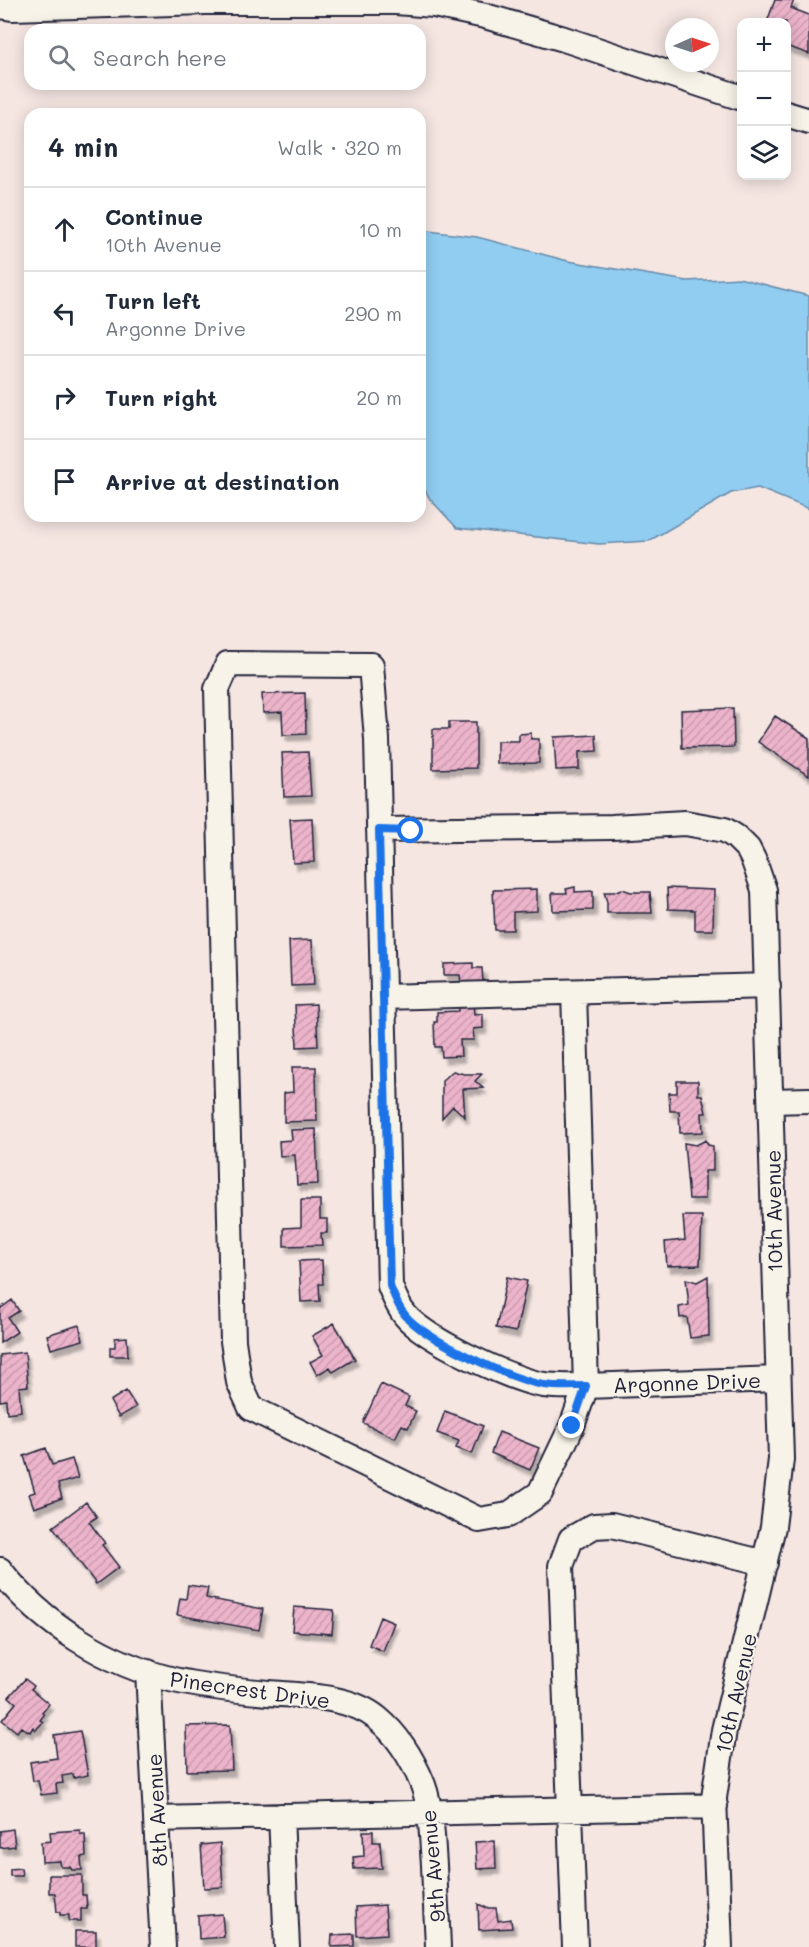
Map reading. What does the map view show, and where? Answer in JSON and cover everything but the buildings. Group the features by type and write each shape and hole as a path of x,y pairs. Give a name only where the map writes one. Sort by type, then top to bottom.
{"street":[{"path":"0,6 12,8 296,1 396,2 434,5 470,12 564,39 737,97"},
{"path":"791,116 809,121"},
{"name":"Argonne Drive","path":"586,1386 572,1426 540,1493 508,1515 479,1521 251,1408 239,1383 233,1341 217,689 228,664 371,665 377,739 390,1286 405,1316 432,1338 519,1379 557,1387 777,1379"},
{"name":"10th Avenue","path":"379,830 612,828 685,824 725,830 748,849 764,890 781,1459 773,1527 724,1730 715,1806 720,1947"},
{"path":"383,997 768,986"},
{"path":"574,992 586,1386"},
{"path":"771,1101 809,1100"},
{"path":"575,1947 561,1566 571,1539 594,1526 612,1525 765,1563"},
{"name":"Pinecrest Drive","path":"0,1570 30,1602 54,1623 111,1658 148,1672 208,1687 340,1702 376,1717 393,1733 407,1753"},
{"name":"8th Avenue","path":"148,1672 163,1947"},
{"name":"9th Avenue","path":"407,1753 423,1785 430,1813 438,1947"},
{"path":"156,1819 715,1806"},
{"path":"281,1816 288,1947"}],"water":[{"path":"426,231 477,237 568,261 687,281 739,278 809,296 809,509 758,488 731,493 649,541 599,544 457,528 426,492"}],"route":[{"path":"411,831 379,830 390,1286 405,1316 432,1338 519,1379 557,1387 586,1386 572,1426"}]}
